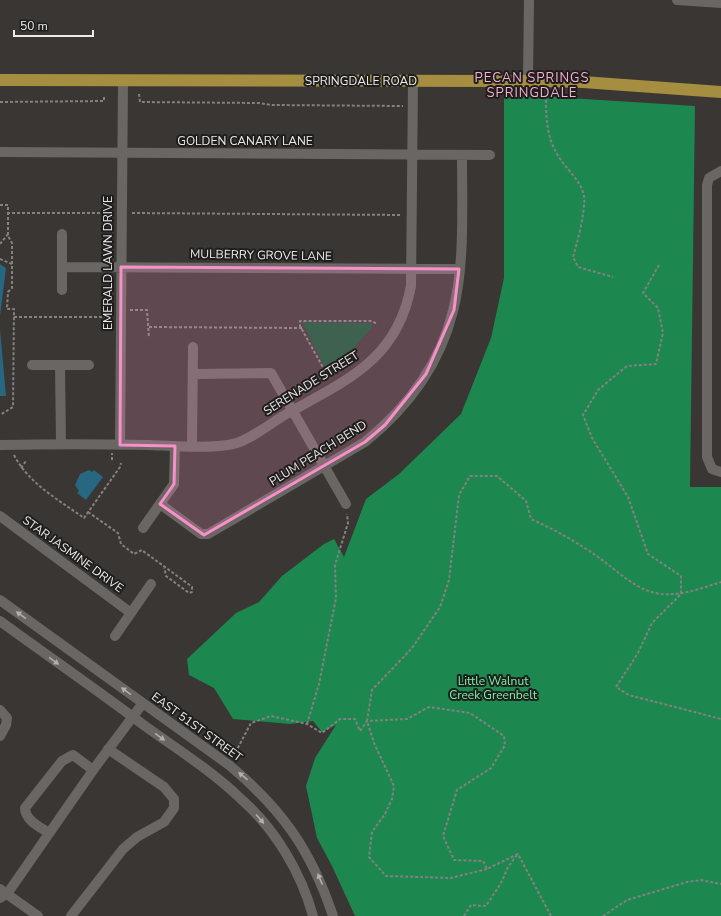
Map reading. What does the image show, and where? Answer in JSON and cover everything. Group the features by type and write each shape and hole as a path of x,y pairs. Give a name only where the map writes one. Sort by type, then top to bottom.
{"main road":[{"name":"SPRINGDALE ROAD","path":"0,80 528,81 584,82 721,92"}],"street":[{"path":"528,81 529,0"},
{"path":"676,0 721,3"},
{"name":"EMERALD LAWN DRIVE","path":"120,445 123,81"},
{"name":"SERENADE STREET","path":"0,445 61,444 192,446 234,444 293,411 362,369 380,352 397,330 404,315 410,286 413,81"},
{"name":"GOLDEN CANARY LANE","path":"0,152 490,155"},
{"name":"PLUM PEACH BEND","path":"160,504 201,534 206,534 324,467 365,442 386,425 416,390 426,374 448,328 454,310 459,269 462,156"},
{"path":"721,171 709,178 707,185 707,457 712,469 721,472"},
{"path":"62,234 62,290"},
{"name":"MULBERRY GROVE LANE","path":"62,267 459,269"},
{"path":"192,446 194,374 193,348"},
{"path":"32,365 89,365"},
{"path":"60,365 61,444"},
{"path":"194,374 271,373 346,504"},
{"path":"143,528 174,484 175,446"},
{"name":"STAR JASMINE DRIVE","path":"0,516 131,613"},
{"path":"115,636 151,584"},
{"name":"EAST 51ST STREET","path":"0,600 229,765 263,795 290,826 319,876 333,916"},
{"path":"0,621 218,779 241,799 274,837 289,860 302,884 313,916"},
{"path":"38,916 2,893 49,833 108,749 143,703"},
{"path":"0,710 7,718 6,725 0,736"},
{"path":"71,916 123,849 137,837 164,822 174,808 174,799 164,787 108,749"},
{"path":"49,833 29,819 25,812 25,808 66,758 73,755 93,770"}],"path":[{"path":"139,94 140,102 401,106"},
{"path":"0,102 104,101 104,95"},
{"path":"546,95 546,121 556,152 580,186 584,197 579,238 573,257 578,267 613,277"},
{"path":"0,205 8,205 8,234 12,244 12,288 8,292 7,309 14,309 13,407 0,415"},
{"path":"7,213 113,213"},
{"path":"129,213 404,215"},
{"path":"0,244 8,234"},
{"path":"0,258 12,264"},
{"path":"659,265 643,293 658,308 663,333 656,364 626,366 598,390 583,415 592,438 628,497 648,554 681,576 681,594 652,623 638,653 616,687 629,695 721,719"},
{"path":"129,310 147,310 149,338"},
{"path":"14,317 112,317"},
{"path":"325,371 302,328 300,321 372,321 377,324"},
{"path":"148,328 302,328"},
{"path":"12,452 21,468 32,481 84,518 120,467 121,463"},
{"path":"21,468 26,461"},
{"path":"229,765 251,723 270,716 307,724 322,733 340,719 355,719 360,731 367,721 372,690 412,648 440,607 449,580 460,495 470,476 497,476 526,501 531,519 563,534 599,558 621,576 647,591 662,594 681,594 721,582"},
{"path":"307,724 319,684 336,598 335,565 348,523 346,504"},
{"path":"88,512 118,533 120,543 133,554 142,550 164,566 192,587 192,592 189,593 167,577 164,566"},
{"path":"367,721 406,719 429,707 470,713 504,736 505,745 491,768 457,790 443,836 454,860 483,861 487,869"},
{"path":"367,721 374,743 394,786 392,799 385,814 372,832 369,857 386,876 451,878 487,869 518,854"},
{"path":"464,916 471,905 486,906 501,883 508,867 518,854"},
{"path":"518,854 551,916"},
{"path":"603,916 627,900 687,882 701,880 721,884"}],"highlighted area":[{"path":"121,267 459,269 454,310 426,374 385,425 365,442 204,535 160,504 174,484 175,446 120,445"}],"green space":[{"name":"Little Walnut Creek Greenbelt","path":"538,96 695,106 690,487 721,487 721,916 355,916 332,866 317,838 306,786 315,758 336,725 322,732 313,721 290,724 233,719 214,688 189,675 187,659 236,613 259,602 282,576 324,544 334,539 344,557 366,499 399,474 461,414 491,338 504,278 504,98"},
{"path":"302,322 371,323 373,326 354,348 325,368"}],"water":[{"path":"0,264 6,268 0,316"},
{"path":"0,329 6,396 0,396"},
{"path":"89,470 92,472 94,470 103,477 86,500 77,493 79,491 75,485 80,474"}],"district":[{"name":"PECAN SPRINGS SPRINGDALE","path":"532,84"}]}
